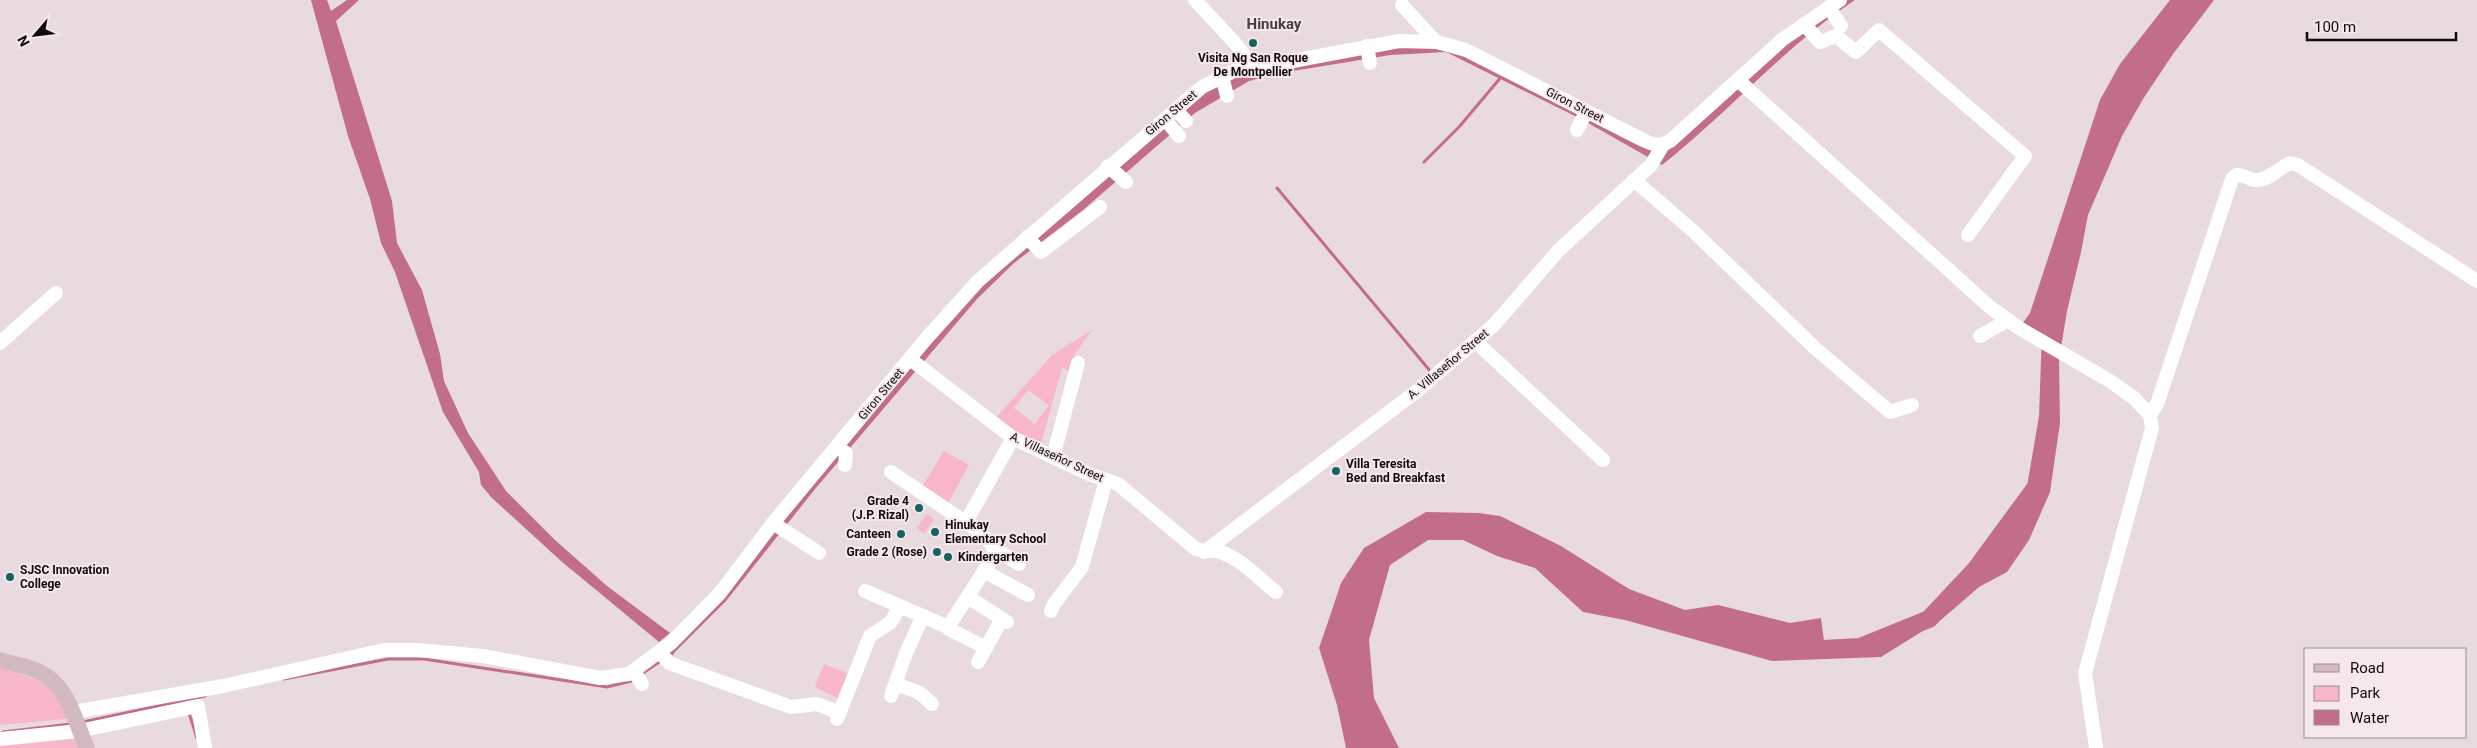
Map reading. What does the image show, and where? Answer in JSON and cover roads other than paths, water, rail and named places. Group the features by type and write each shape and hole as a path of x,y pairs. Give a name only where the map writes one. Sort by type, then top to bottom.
{"main road":[{"path":"0,660 36,670 51,678 64,692 74,712 79,731 87,748"}],"street":[{"path":"1194,0 1234,42 1253,66"},
{"path":"1402,5 1435,42"},
{"path":"1657,154 1670,141 1742,84 1782,39 1807,27 1833,6 1841,26"},
{"path":"1807,27 1820,42 1836,36 1856,52 1879,30 2025,156 1968,234"},
{"name":"Giron Street","path":"634,671 667,653 778,528 842,454 978,281 1116,174 1171,127 1202,88 1253,66 1278,69 1368,53 1399,41 1435,42 1482,58 1583,120 1656,146 1657,154"},
{"path":"1222,78 1228,96"},
{"path":"1742,84 1991,308 2014,324 2110,381 2134,398 2150,415 2152,428 2085,673 2096,748"},
{"name":"A. Villaseñor Street","path":"1204,552 1416,391 1494,325 1558,251 1634,180 1657,154"},
{"path":"2150,415 2157,404 2232,180 2236,175 2242,174 2253,180 2260,180 2290,163 2298,165 2477,281"},
{"path":"1634,180 1693,231 1815,348 1890,412 1912,405"},
{"path":"1031,241 1041,252 1100,207"},
{"path":"0,343 56,293"},
{"path":"1980,336 2014,324"},
{"path":"1475,341 1603,460"},
{"name":"A. Villaseñor Street","path":"915,362 1013,438 1118,484 1196,549 1204,552 1216,551 1233,559 1276,592"},
{"path":"1053,457 1078,363"},
{"path":"966,522 1013,438"},
{"path":"865,591 948,627 995,554 992,542 966,522 891,472"},
{"path":"1051,612 1054,604 1082,567 1106,480"},
{"path":"778,528 819,553"},
{"path":"994,548 1019,564"},
{"path":"984,571 1028,595"},
{"path":"968,597 1005,621 978,662"},
{"path":"667,653 791,707 817,704 839,716 870,636 891,622 900,606"},
{"path":"923,616 906,653 894,690 920,693 932,704"},
{"path":"949,629 986,648"},
{"path":"74,712 215,687 384,650 418,650 483,656 600,678 629,674 634,671 642,684"},
{"path":"0,739 79,731 198,706 205,748"}],"water":[{"path":"311,0 327,0 331,11 347,0 359,0 336,21 392,201 397,243 422,290 440,354 444,381 468,433 506,491 555,540 607,586 670,633 659,642 561,561 492,498 481,485 479,472 443,412 395,272 381,243 370,199 348,136"},
{"path":"1847,0 1855,0 1804,38 1687,145 1662,165 1581,119 1446,52 1390,55 1275,74 1249,81 1195,113 1083,210 1014,263 977,299 815,489 726,601 672,656 668,652 788,514 969,296 1201,93 1236,72 1328,56 1421,45 1462,55 1651,150 1802,31"},
{"path":"2170,0 2214,0 2173,54 2143,99 2122,136 2088,215 2067,311 2059,360 2060,423 2050,492 2029,540 2007,572 1979,587 1942,619 1881,657 1772,661 1625,620 1583,612 1535,568 1497,556 1463,540 1428,540 1390,565 1369,640 1374,698 1399,748 1346,748 1337,705 1319,648 1341,583 1364,548 1426,512 1479,513 1500,516 1561,546 1629,589 1685,610 1718,605 1790,623 1821,618 1825,649 1860,647 1929,619 1975,570 2036,486 2048,417 2050,341 2022,324 2030,313 2100,100 2120,64"}],"waterway":[{"path":"1424,162 1459,127 1502,76"},
{"path":"1277,188 1431,372"},
{"path":"1805,650 1860,647 1929,619 1975,570 2036,487 2048,417 2051,331"},
{"path":"284,679 388,659 424,659 607,687 631,681 635,678"},
{"path":"640,675 662,660"},
{"path":"83,722 205,696"},
{"path":"189,713 197,738"},
{"path":"3,732 71,724"}],"place":[{"name":"Visita Ng San Roque De Montpellier","path":"1253,43"},
{"name":"Villa Teresita Bed and Breakfast","path":"1336,471"},
{"name":"Grade 4 (J.P. Rizal)","path":"919,508"},
{"name":"Hinukay Elementary School","path":"935,532"},
{"name":"Canteen","path":"901,534"},
{"name":"Grade 2 (Rose)","path":"937,552"},
{"name":"Kindergarten","path":"948,557"},
{"name":"SJSC Innovation College","path":"10,577"}],"district":[{"name":"Hinukay","path":"1274,24"}]}
